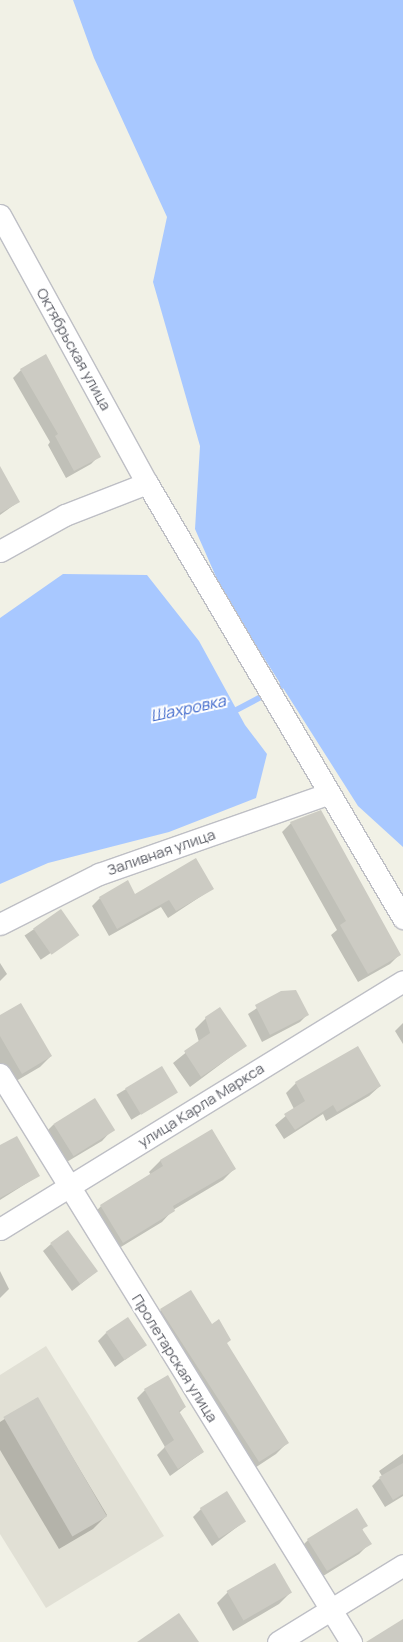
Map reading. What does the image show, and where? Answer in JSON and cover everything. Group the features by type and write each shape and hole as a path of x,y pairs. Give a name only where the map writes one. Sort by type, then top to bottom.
{"street":[{"name":"Октябрьская улица","path":"0,215 147,483 328,794"},
{"path":"0,552 65,515 147,483"},
{"path":"328,794 403,918"},
{"name":"Заливная улица","path":"0,924 99,874 328,794"},
{"name":"улица Карла Маркса","path":"0,1229 403,981"},
{"name":"Пролетарская улица","path":"0,1074 351,1642"},
{"path":"278,1642 403,1565"}],"shaded area":[{"path":"46,1346 164,1536 46,1608 0,1534 0,1375"}],"water":[{"path":"73,0 403,0 403,847 358,806 224,595 195,529 200,446 153,282 167,217 94,58"},
{"path":"63,574 147,575 199,641 245,725 267,754 256,798 169,832 48,863 0,884 0,618"}],"building":[{"path":"46,354 101,457 74,471 55,436 58,434 20,369"},
{"path":"0,466 20,502 0,513"},
{"path":"321,810 401,955 368,974 340,925 346,921 290,822"},
{"path":"196,858 214,889 176,911 169,900 117,929 99,897 128,880 135,894"},
{"path":"61,909 79,935 52,955 33,929"},
{"path":"296,990 309,1015 270,1035 255,1005 281,991"},
{"path":"21,1003 52,1056 22,1074 0,1036 0,1015"},
{"path":"220,1007 247,1046 201,1077 184,1051 210,1033 205,1017"},
{"path":"358,1046 381,1086 337,1112 333,1105 295,1130 284,1114 305,1101 295,1082"},
{"path":"162,1066 178,1093 141,1115 125,1088"},
{"path":"95,1098 115,1130 74,1156 53,1124"},
{"path":"212,1129 236,1169 173,1206 175,1211 123,1243 100,1205 163,1166 160,1160"},
{"path":"17,1136 40,1176 0,1198 0,1145"},
{"path":"68,1230 98,1271 80,1284 50,1243"},
{"path":"191,1290 212,1324 219,1319 231,1340 227,1343 289,1443 259,1462 160,1309"},
{"path":"128,1317 147,1345 125,1360 106,1332"},
{"path":"168,1375 186,1407 179,1411 204,1452 178,1469 164,1447 174,1440 144,1389"},
{"path":"38,1397 107,1517 72,1537 3,1417"},
{"path":"403,1463 403,1494 393,1500 379,1477"},
{"path":"227,1491 246,1522 219,1538 200,1508"},
{"path":"357,1508 368,1526 362,1529 372,1544 327,1571 307,1539"},
{"path":"275,1563 292,1592 244,1620 227,1591"},
{"path":"179,1613 199,1642 137,1642"},
{"path":"403,1619 403,1642 366,1642"}],"waterway":[{"name":"Шахровка","path":"231,713 289,682"}]}
